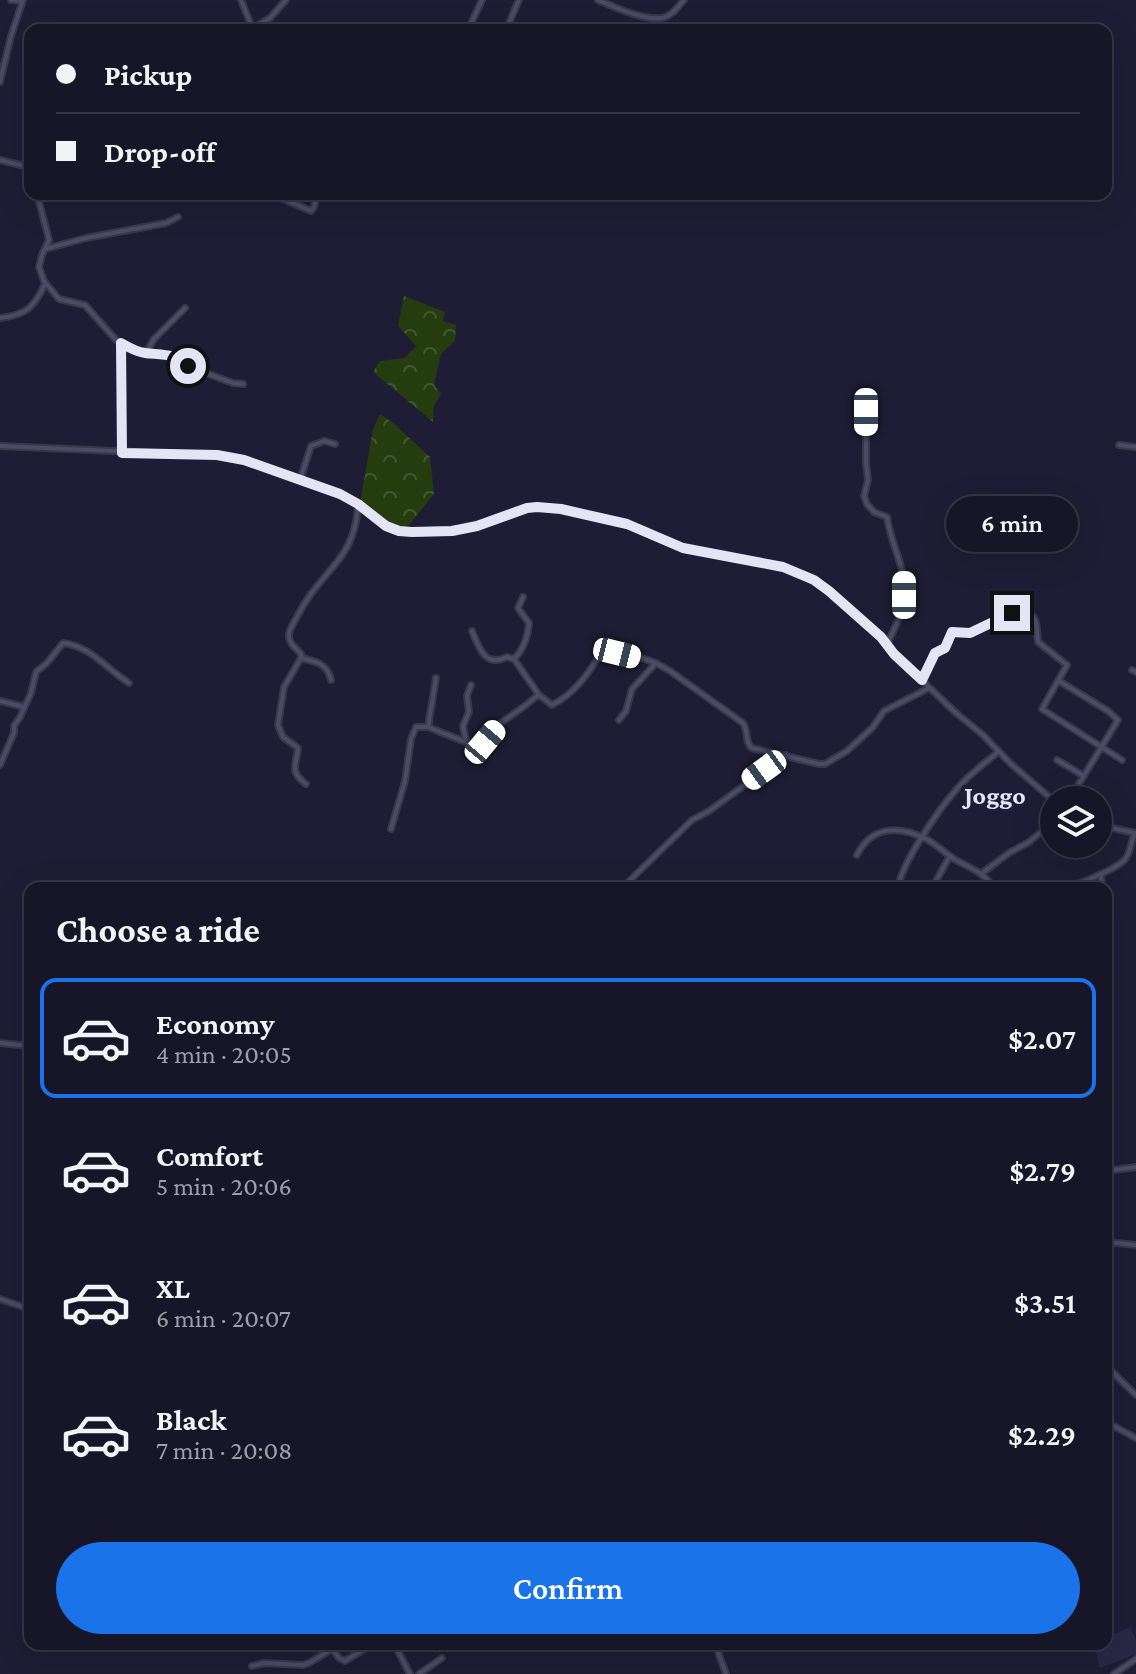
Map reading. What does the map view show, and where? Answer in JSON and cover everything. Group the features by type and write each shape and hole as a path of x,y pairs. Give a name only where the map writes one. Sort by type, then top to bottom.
{"street":[{"path":"0,82 22,1 11,0"},
{"path":"241,0 250,24"},
{"path":"259,24 270,18 286,0"},
{"path":"471,24 482,0"},
{"path":"509,24 519,0"},
{"path":"598,0 657,19 670,15 684,0"},
{"path":"0,160 24,164"},
{"path":"39,200 49,240 39,267 46,283 62,300 88,308 121,343 146,353 178,357 192,368 243,384"},
{"path":"286,200 311,211 316,200"},
{"path":"45,249 166,223 178,217"},
{"path":"0,318 31,308 46,283"},
{"path":"146,353 154,339 185,308"},
{"path":"121,343 122,453"},
{"path":"866,412 868,480 864,496 874,512 887,517 904,577 903,607 887,645"},
{"path":"300,480 311,446 324,441 335,444"},
{"path":"1119,445 1136,447"},
{"path":"0,446 226,456 340,494 386,526 412,532 462,529 527,508 561,509 627,524 683,548 783,567 814,580 839,600 929,688 1040,789"},
{"path":"306,784 294,771 298,748 283,737 278,725 284,687 301,658 291,643 289,632 303,604 344,554 355,529 358,504"},
{"path":"514,659 528,635 528,620 518,608 523,597"},
{"path":"922,680 935,653 945,648 952,632 970,633 1025,609 1033,616 1038,642 1067,665 1042,710 1122,760"},
{"path":"472,631 486,657 498,661 507,657 514,659 539,695 552,705 565,698 590,671 602,650 642,658 670,671 743,723 749,746 819,764 832,761 847,751 884,711 929,688"},
{"path":"0,765 14,733 12,729 31,693 36,672 63,643 85,650 129,683"},
{"path":"301,658 322,665 331,680"},
{"path":"619,720 626,711 632,689 656,663"},
{"path":"428,727 436,678"},
{"path":"1059,681 1118,720 1078,786"},
{"path":"467,744 463,726 469,712 467,696 471,685"},
{"path":"391,829 405,781 412,733 416,727 428,727 475,747 481,746 501,723 539,695"},
{"path":"0,701 24,707"},
{"path":"900,882 923,838 957,788 998,752"},
{"path":"628,882 692,820 786,755"},
{"path":"1057,760 1084,776"},
{"path":"1083,882 1124,862 1136,833 1112,828"},
{"path":"857,855 866,841 878,832 898,831 923,838 982,873 990,882"},
{"path":"982,873 1040,833"},
{"path":"935,882 950,856"},
{"path":"1101,874 1102,882"},
{"path":"0,1043 24,1045"},
{"path":"1112,1170 1136,1167"},
{"path":"1112,1243 1136,1245"},
{"path":"0,1299 24,1307"},
{"path":"1112,1372 1136,1395"},
{"path":"1112,1425 1136,1438"},
{"path":"252,1666 264,1663 303,1665 330,1650"},
{"path":"333,1650 345,1661 362,1650"},
{"path":"397,1650 410,1674"},
{"path":"717,1650 726,1674"},
{"path":"419,1674 442,1658"},
{"path":"1114,1674 1136,1659"}],"shaded area":[{"path":"1130,1627 1136,1640 1136,1654 1100,1668 1096,1650 1112,1650 1112,1634"}],"green space":[{"path":"404,296 445,312 443,321 456,325 455,341 441,354 434,385 441,394 434,406 433,422 373,372 380,361 404,358 416,346 398,326"},
{"path":"380,414 430,457 434,494 404,531 387,524 360,504 373,429"}],"district":[{"name":"Joggo","path":"995,795"}],"route":[{"path":"188,366 178,357 140,352 121,343 122,453 217,455 244,460 340,494 369,511 386,526 399,531 452,531 477,526 527,508 561,509 627,524 683,548 783,567 805,575 829,591 881,637 922,680 935,653 945,648 952,632 970,633 1012,613"}]}
